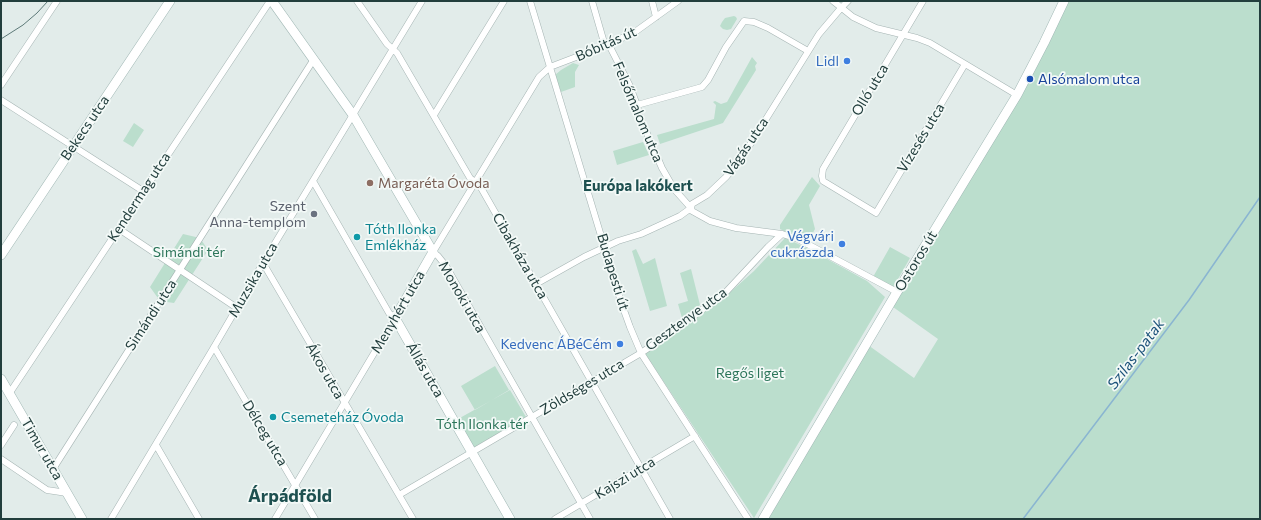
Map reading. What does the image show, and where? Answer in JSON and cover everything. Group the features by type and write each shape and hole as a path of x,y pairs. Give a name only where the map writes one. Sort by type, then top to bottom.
{"street":[{"path":"1,85 58,1"},
{"name":"Bekecs utca","path":"1,255 170,1"},
{"name":"Monoki utca","path":"271,1 314,59 353,116 433,252 446,266 590,519"},
{"name":"Kendermag utca","path":"9,394 271,1"},
{"name":"Cibakháza utca","path":"357,1 387,44 397,53 470,178 480,186 670,519"},
{"name":"Muzsika utca","path":"111,519 263,263 422,1"},
{"path":"434,115 504,1"},
{"name":"Budapesti út","path":"530,1 621,302 641,352 748,519"},
{"name":"Felsőmalom utca","path":"592,1 607,46 629,84 639,114 662,168 674,188 692,211 710,221 736,228 782,234 798,239 810,244 848,267 897,292"},
{"path":"652,1 656,17"},
{"name":"Bóbitás út","path":"550,67 607,46 635,32 678,1"},
{"path":"833,1 840,8 863,23 930,43 1017,95"},
{"name":"Vágás utca","path":"536,284 584,257 618,241 661,226 680,216 691,208 692,204 707,195 726,177 743,156 819,34 840,8 848,1"},
{"name":"Olló utca","path":"876,213 823,181 823,169 923,1"},
{"name":"Ostoros út","path":"763,519 897,292 1017,95 1064,1"},
{"path":"637,105 702,87 708,80 726,47 744,21 754,22 768,28 808,51"},
{"name":"Simándi utca","path":"53,468 314,59"},
{"name":"Vízesés utca","path":"876,213 965,64"},
{"name":"Menyhért utca","path":"274,519 539,77 550,67"},
{"path":"1,100 143,191"},
{"name":"Állás utca","path":"313,181 389,313 395,318 510,519"},
{"path":"119,229 237,308"},
{"name":"Gesztenye utca","path":"641,352 669,334 725,293 768,246 782,234"},
{"name":"Ákos utca","path":"263,263 413,519"},
{"name":"Délceg utca","path":"214,347 315,519"},
{"name":"Zöldséges utca","path":"399,495 641,352"},
{"name":"Timur utca","path":"1,379 82,519"},
{"path":"1,445 14,425"},
{"name":"Kajszi utca","path":"555,519 695,436"},
{"path":"156,445 200,519"},
{"path":"1,459 47,490 67,493"}],"green space":[{"path":"1065,1 1260,1 1260,519 765,519 868,345 914,378 938,339 893,307"},
{"path":"734,16 737,19 731,29 723,29 720,26 725,18"},
{"path":"752,57 757,63 755,66 756,70 723,123 660,144 657,135 714,119 716,105 713,102 715,101 721,104 727,102"},
{"path":"573,63 579,65 575,72 575,87 561,92 555,75"},
{"path":"134,123 144,130 133,147 123,141"},
{"path":"643,142 649,155 617,165 613,151"},
{"path":"812,177 820,186 809,205 815,229 808,242 780,229 780,225"},
{"name":"Simándi tér","path":"183,234 200,238 208,250 174,303 160,301 150,287"},
{"name":"Regős liget","path":"785,238 807,248 867,281 885,297 754,518 644,352 727,295 754,271"},
{"path":"890,247 910,258 893,288 873,277"},
{"path":"636,249 643,264 655,258 667,306 650,311 632,251"},
{"path":"691,269 700,305 682,318 678,304 688,301 680,273"},
{"path":"495,366 509,390 475,410 461,386"},
{"name":"Tóth Ilonka tér","path":"510,390 526,417 473,448 458,419"}],"waterway":[{"name":"Szilas-patak","path":"1023,519 1189,300 1260,197"}],"tram line":[{"path":"1,39 23,25 48,1"}],"place":[{"name":"Lidl","path":"847,61"},
{"name":"Alsómalom utca","path":"1030,79"},
{"name":"Margaréta Óvoda","path":"370,183"},
{"name":"Szent Anna-templom","path":"314,214"},
{"name":"Tóth Ilonka Emlékház","path":"357,237"},
{"name":"Végvári cukrászda","path":"842,244"},
{"name":"Kedvenc ÁBéCém","path":"620,344"},
{"name":"Csemeteház Óvoda","path":"273,417"}],"district":[{"name":"Európa lakókert","path":"638,186"},
{"name":"Árpádföld","path":"290,496"}]}
